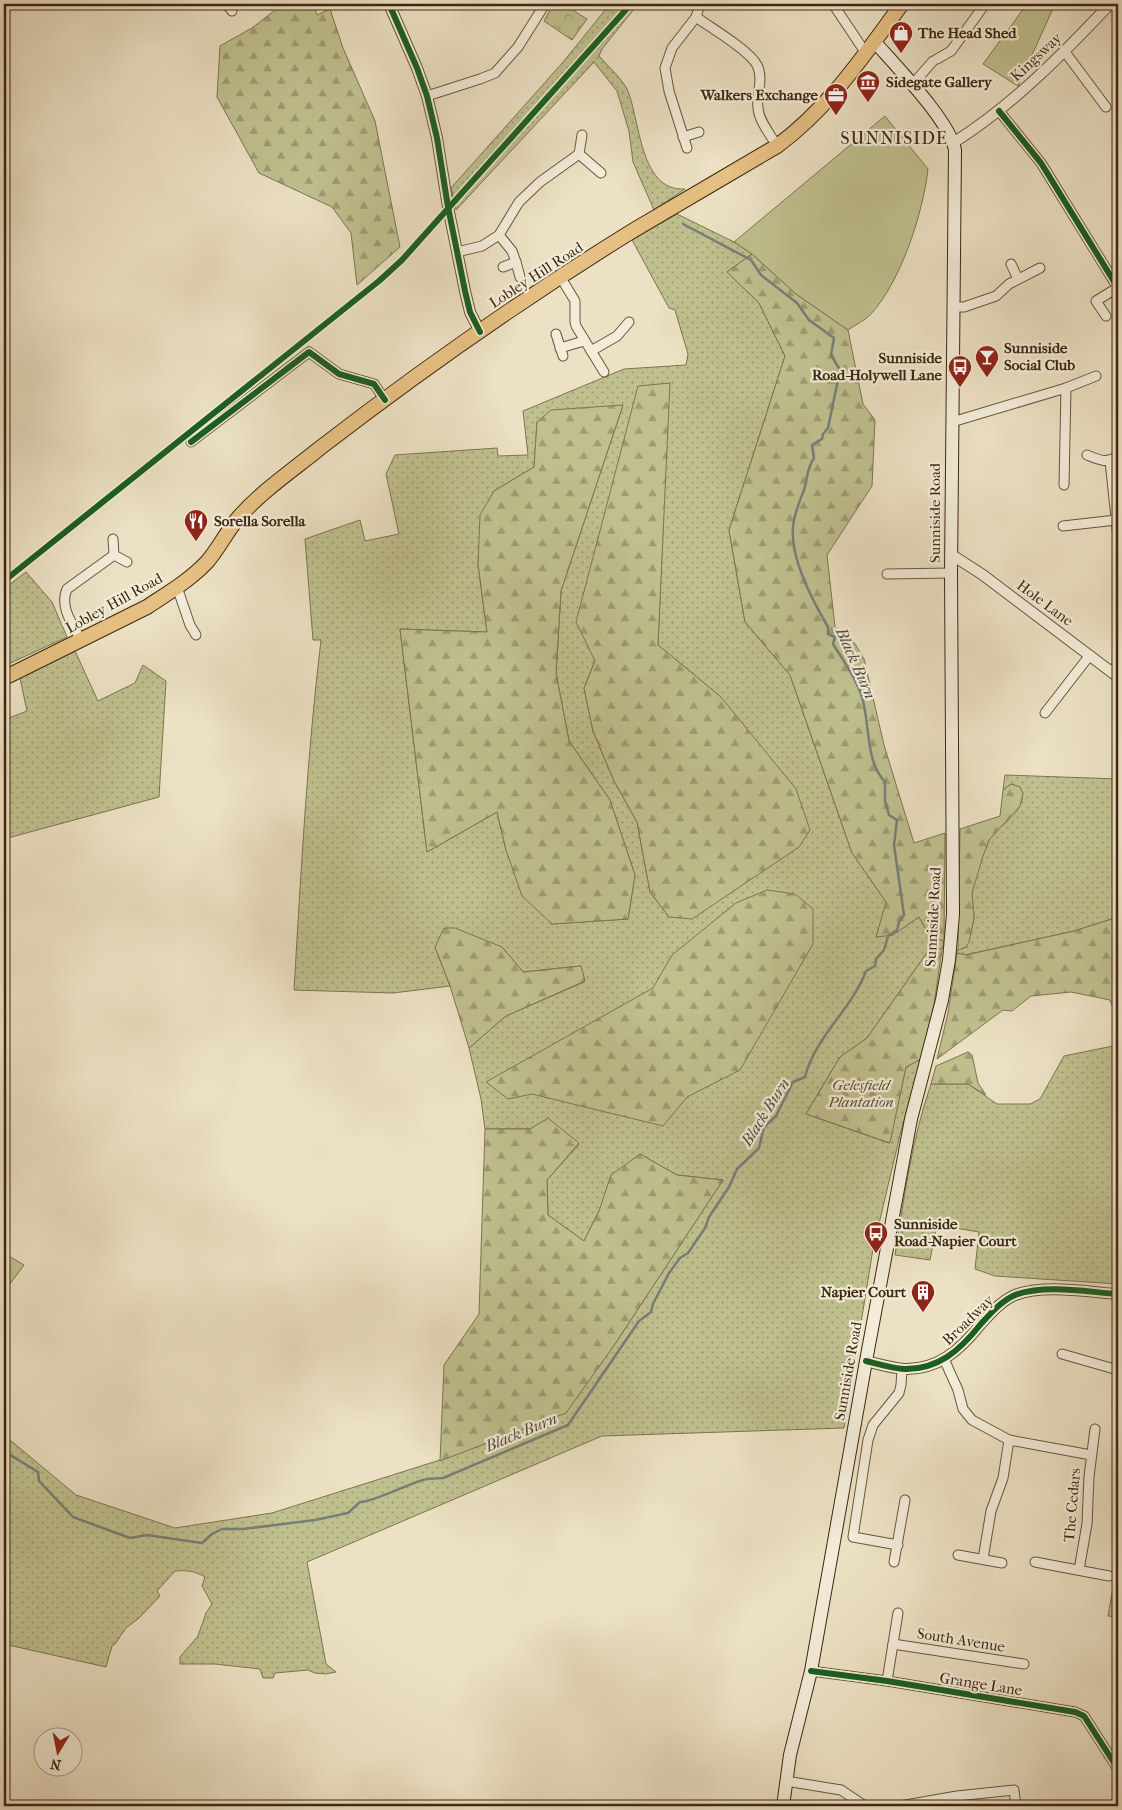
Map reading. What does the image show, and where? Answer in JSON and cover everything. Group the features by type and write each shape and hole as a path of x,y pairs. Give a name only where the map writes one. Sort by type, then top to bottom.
{"highway":[{"name":"Lobley Hill Road","path":"4,678 147,607 177,587 207,562 240,517 256,501 281,479 385,400 480,332 633,231 777,146 796,132 832,96 902,4"}],"main road":[{"name":"Sunniside Road","path":"783,1806 796,1726 811,1671 911,1119 937,1023 949,960 953,895 951,573 956,161 954,143 948,130 874,41"}],"street":[{"path":"389,4 427,96 437,138 448,207 470,312 480,332"},
{"path":"427,96 495,73 518,47 544,4"},
{"path":"687,148 669,91 665,68 672,48 696,17 700,4"},
{"path":"833,4 864,52"},
{"path":"912,85 935,60 951,51 986,4"},
{"name":"Kingsway","path":"954,143 999,111 1065,52 1110,4"},
{"path":"696,17 751,57 758,67 760,82 757,105 758,113 777,146"},
{"path":"1065,52 1106,107"},
{"path":"999,111 1041,163 1118,288 1096,301 1106,316"},
{"path":"683,137 699,132"},
{"path":"457,252 482,246 499,235 520,202 540,182 579,154 582,135"},
{"path":"579,154 602,174"},
{"path":"499,235 512,250 520,277"},
{"path":"503,267 516,262"},
{"path":"1011,264 1018,280"},
{"path":"955,307 964,307 996,296 1009,284 1040,268"},
{"path":"561,278 575,301 574,322 604,372"},
{"path":"591,351 617,336 629,322"},
{"path":"556,334 562,352 584,341"},
{"path":"192,442 309,352 339,374 374,384 385,400"},
{"path":"952,422 1066,388 1096,376"},
{"path":"1064,485 1066,388"},
{"path":"1087,455 1096,459 1114,459 1118,537"},
{"path":"1063,526 1116,520"},
{"path":"113,539 114,556"},
{"name":"Hole Lane","path":"952,555 983,575 1090,655 1116,671"},
{"path":"114,556 127,562"},
{"path":"81,640 65,607 64,595 67,589 114,556"},
{"path":"887,574 951,573"},
{"path":"177,587 190,625 196,635"},
{"path":"1045,713 1090,655"},
{"name":"Broadway","path":"866,1361 902,1368 924,1367 944,1359 967,1341 989,1315 1014,1296 1030,1291 1047,1290 1118,1294"},
{"path":"1062,1354 1118,1370"},
{"name":"The Cedars","path":"944,1359 958,1390 963,1409 972,1420 1009,1440 1091,1456 1086,1524 1079,1570"},
{"path":"898,1545 853,1537 868,1440 873,1425 899,1393 902,1385 902,1368"},
{"path":"1091,1456 1095,1429"},
{"path":"983,1559 991,1511 1003,1478 1009,1440"},
{"path":"894,1562 905,1500"},
{"path":"958,1555 1002,1563"},
{"path":"1035,1562 1109,1576"},
{"path":"887,1681 898,1613"},
{"name":"South Avenue","path":"893,1644 1024,1664"},
{"name":"Grange Lane","path":"811,1671 887,1681 1081,1714 1118,1769"},
{"path":"786,1781 841,1790 865,1806"},
{"path":"900,1806 956,1796 1014,1790 1016,1806"},
{"path":"956,1796 958,1806"}],"green space":[{"path":"283,4 286,9 292,4 313,4 317,15 330,9 343,48 375,121 400,247 357,285 351,233 332,207 259,173 217,97 220,46 252,28"},
{"path":"556,4 563,4 587,19 572,40 544,21"},
{"path":"610,4 638,4 602,49 599,56 627,89 644,151 658,179 670,187 685,189 654,210 633,162 629,131 617,91 594,62 456,210 451,188 564,61"},
{"path":"1027,4 1055,4 1018,86 983,64"},
{"path":"885,116 928,169 925,187 916,226 901,266 881,301 870,315 848,330 796,294 752,254 734,242"},
{"path":"677,214 734,242 752,254 727,272 759,303 785,356 729,530 745,622 790,675 852,853 886,902 893,935 919,917 930,937 944,941 942,949 931,947 867,1038 840,1057 806,1114 889,1143 906,1067 921,1059 900,1135 873,1249 844,1428 602,1436 307,1562 326,1664 336,1672 325,1674 308,1670 275,1673 273,1678 263,1678 260,1669 215,1664 180,1664 180,1657 198,1636 206,1613 212,1604 202,1586 205,1577 198,1573 187,1571 175,1571 157,1591 160,1596 139,1618 126,1628 112,1646 106,1667 4,1644 4,1435 76,1495 175,1528 272,1513 440,1460 566,1412 615,1344 723,1180 677,1175 640,1154 599,1211 584,1241 548,1215 547,1180 579,1144 530,1129 485,1129 481,1099 469,1048 506,1016 584,982 581,966 523,972 502,947 435,947 450,986 393,993 294,990 308,771 321,640 313,640 305,539 360,520 365,541 399,534 386,474 395,455 497,448 498,456 528,455 523,411 624,369 686,365 688,354 675,310 669,308 632,240","holes":["669,383 658,645 721,697 669,917 650,892 637,822 614,781 593,731 584,688 595,661","623,405 561,591 556,673 569,741 610,800 635,875 628,919 551,924 506,850 497,812 427,852 400,629 487,632 478,564 494,491 534,467 537,422"]},
{"path":"752,254 796,294 848,330 863,404 875,420 872,486 827,555 835,627 852,639 864,659 884,745 914,843 945,833 944,941 930,937 919,917 893,935 876,937 886,902 852,853 790,675 745,622 729,530 785,356 759,303 727,272"},
{"path":"670,383 658,645 721,697 796,789 810,830 799,847 692,919 669,917 650,892 637,822 614,781 593,731 584,688 595,661 576,622 638,386"},
{"path":"623,405 561,591 556,673 569,741 610,800 635,875 628,919 552,924 522,896 506,850 497,812 427,852 400,629 487,632 478,564 480,515 494,491 534,467 537,422 551,410"},
{"path":"26,572 52,602 67,637 4,666 4,589"},
{"path":"75,651 98,701 135,683 143,665 166,681 159,797 4,839 4,720 27,711 20,678"},
{"path":"1005,775 1118,779 1118,917 1074,931 965,955 957,953 958,950 966,947 973,925 973,889 982,858 990,839 1013,816 1021,803 1020,787 1011,784 1003,790"},
{"path":"1011,784 1020,787 1023,794 1020,806 989,840 972,893 974,918 969,942 966,947 958,950 960,829 1000,816 1003,790"},
{"path":"767,890 795,894 813,909 813,944 740,1070 687,1097 663,1126 532,1094 508,1099 486,1082 653,988 672,955 736,903"},
{"path":"1118,917 1118,1020 1110,1000 1071,992 1031,996 1012,1011 1003,1010 937,1059 948,1013 957,953 966,955 1074,931"},
{"path":"444,928 455,928 502,947 523,972 581,966 585,981 506,1016 469,1048 450,986 435,947"},
{"name":"Gelesfield Plantation","path":"931,947 942,949 934,1005 921,1059 906,1067 890,1143 806,1114 840,1057 867,1038"},
{"path":"1118,1045 1118,1284 995,1276 975,1269 979,1232 937,1225 930,1260 895,1255 914,1147 931,1084 968,1084 997,1104 1030,1104 1040,1099 1064,1056"},
{"name":"Gelesfield Plantation","path":"968,1052 972,1055 978,1083 986,1095 968,1084 931,1084 936,1066"},
{"path":"548,1118 579,1143 547,1180 548,1215 584,1241 599,1211 611,1175 640,1154 677,1175 723,1180 615,1344 566,1413 440,1461 444,1365 479,1314 485,1129 530,1129"},
{"path":"4,1253 24,1265 4,1292"},
{"path":"1116,1570 1118,1570 1118,1617 1108,1616"}],"waterway":[{"name":"Black Burn","path":"4,1448 7,1453 38,1472 39,1481 73,1517 130,1538 147,1535 202,1543 212,1534 222,1529 243,1529 315,1520 348,1513 360,1502 372,1500 423,1480 443,1478 568,1425 639,1321 651,1312 653,1304 669,1273 680,1258 688,1253 705,1228 709,1217 729,1187 737,1169 759,1148 764,1127 776,1116 793,1082 805,1077 810,1063 825,1036 852,998 866,971 875,966 876,959 884,950 888,936 897,930 899,922 904,915 894,845 897,820 889,815 885,801 885,782 878,773 874,763 861,694 852,674 833,644 835,637 828,634 828,627 803,579 793,539 796,513 814,458 812,445 822,439 823,434 828,428 840,370 831,355 834,338 809,320 797,303 761,275 751,260 683,224"}],"cycle path":[{"path":"389,4 427,96 437,138 448,207 465,291 470,312 480,332"},
{"path":"4,581 379,281 402,260 631,4"},
{"path":"999,111 1041,163 1118,288"},
{"path":"191,442 309,352 339,374 374,384 385,400"},
{"path":"866,1361 904,1369 927,1366 938,1362 964,1343 1000,1304 1015,1295 1053,1289 1118,1294"},
{"path":"811,1671 887,1681 1075,1712 1084,1716 1118,1769"}],"place":[{"name":"The Head Shed","path":"901,54"},
{"name":"Sidegate Gallery","path":"868,103"},
{"name":"Walkers Exchange","path":"836,116"},
{"name":"Sunniside Social Club","path":"987,378"},
{"name":"Sunniside Road-Holywell Lane","path":"960,388"},
{"name":"Sorella Sorella","path":"196,542"},
{"name":"Sunniside Road-Napier Court","path":"876,1254"},
{"name":"Napier Court","path":"923,1313"}],"district":[{"name":"SUNNISIDE","path":"894,138"}]}
